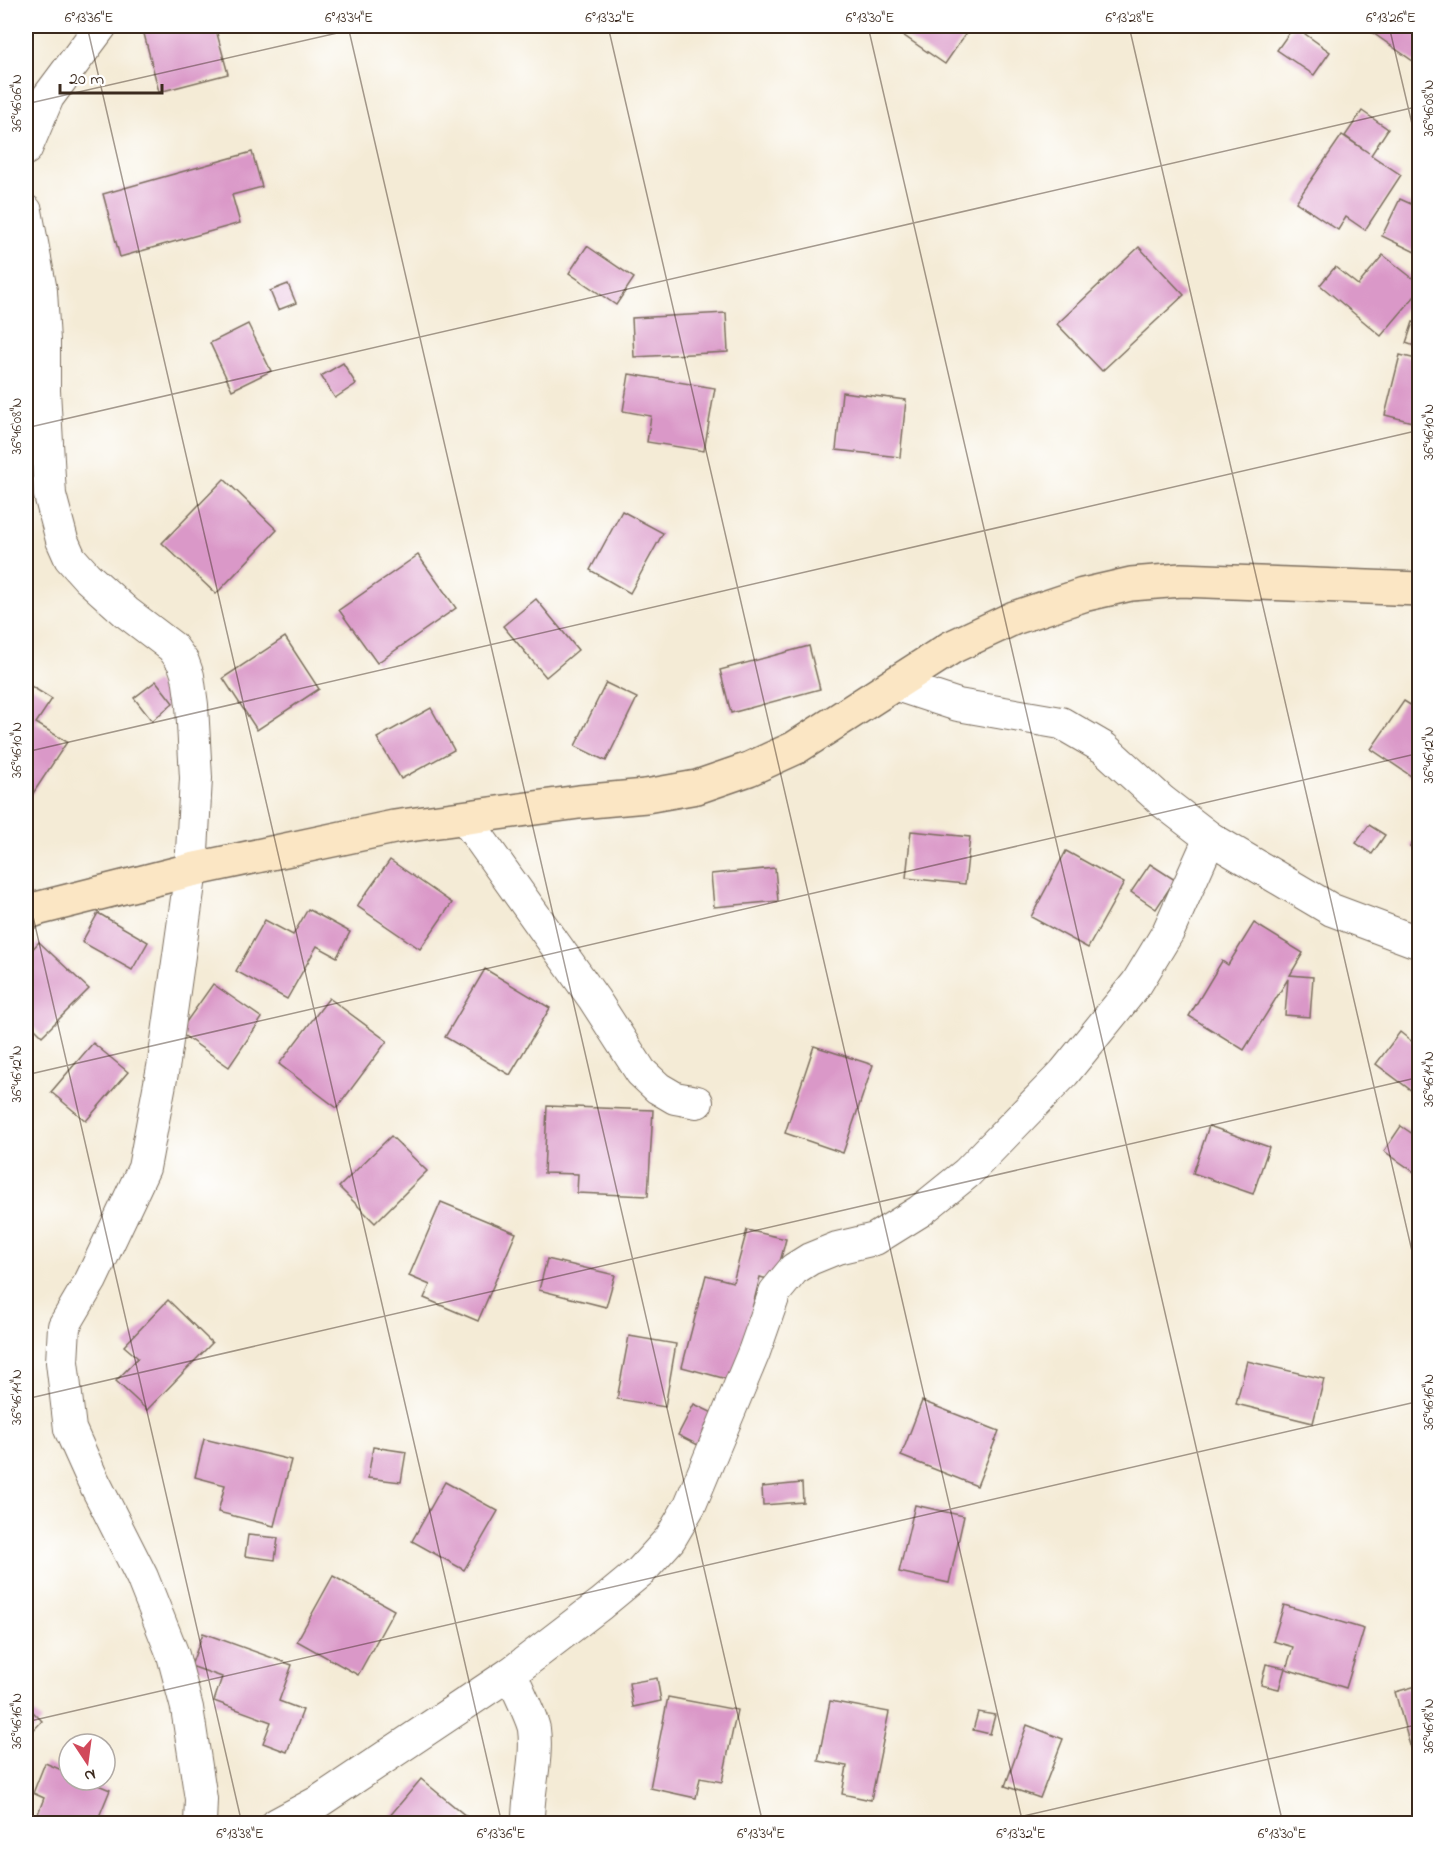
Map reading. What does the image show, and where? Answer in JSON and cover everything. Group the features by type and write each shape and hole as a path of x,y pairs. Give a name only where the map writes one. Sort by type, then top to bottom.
{"street":[{"path":"26,148 48,97 102,26"},
{"path":"26,211 40,291 50,495 62,540 70,558 87,577 126,612 172,646 183,662 188,676 192,705 196,778 191,870 164,1062 144,1168 91,1280 64,1326 63,1362 70,1429 142,1577 173,1655 187,1708 201,1799 200,1824"},
{"path":"26,914 40,908 191,870 394,827 579,802 646,796 697,787 750,770 795,748 952,647 1014,618 1083,594 1131,584 1181,580 1419,589"},
{"path":"894,684 958,705 1061,723 1104,748 1162,801 1209,838 1332,910 1419,943"},
{"path":"465,818 594,999 641,1072 658,1088 675,1098 698,1102"},
{"path":"277,1824 318,1802 511,1673 633,1578 670,1539 690,1505 754,1352 775,1292 794,1269 810,1259 837,1248 875,1239 920,1211 967,1173 1064,1073 1137,983 1168,932 1209,838"},
{"path":"511,1673 534,1727 534,1757 527,1809 528,1824"}],"building":[{"path":"142,26 215,26 228,74 159,92"},
{"path":"905,26 971,26 945,64 900,33"},
{"path":"1294,26 1330,52 1314,75 1277,50"},
{"path":"1363,26 1420,26 1420,66"},
{"path":"1362,111 1388,129 1371,155 1401,175 1365,230 1346,217 1338,230 1296,202 1342,135 1369,153 1345,136"},
{"path":"252,152 262,187 232,195 240,223 120,257 103,194"},
{"path":"1400,199 1420,208 1420,248 1417,253 1382,236"},
{"path":"587,246 634,278 616,305 569,273"},
{"path":"1139,247 1184,295 1102,371 1057,324"},
{"path":"1383,255 1420,284 1420,290 1381,336 1320,285 1335,267 1358,285"},
{"path":"288,284 296,303 278,310 270,291"},
{"path":"726,313 728,352 634,357 632,318"},
{"path":"1413,322 1420,324 1420,348 1406,343"},
{"path":"248,324 271,371 232,390 210,343"},
{"path":"1400,355 1420,360 1420,424 1385,415"},
{"path":"343,363 356,384 335,398 321,376"},
{"path":"629,374 715,388 704,451 647,442 651,416 623,411"},
{"path":"842,392 906,400 900,457 836,450"},
{"path":"224,479 277,530 216,594 162,543"},
{"path":"622,511 663,533 630,593 590,570"},
{"path":"418,555 456,608 377,663 339,610"},
{"path":"536,599 578,650 546,677 503,626"},
{"path":"285,637 319,689 257,730 223,678"},
{"path":"809,646 820,689 731,713 720,670"},
{"path":"156,681 173,703 152,721 134,698"},
{"path":"606,683 637,698 606,761 575,746"},
{"path":"29,685 52,699 36,723 67,742 26,804 26,691"},
{"path":"1404,701 1420,711 1420,782 1371,749"},
{"path":"431,708 454,750 401,779 377,738"},
{"path":"1369,825 1385,835 1372,854 1356,843"},
{"path":"911,831 970,837 965,884 906,878"},
{"path":"1420,833 1420,853 1410,846"},
{"path":"1066,851 1124,883 1088,948 1031,917"},
{"path":"390,860 452,903 420,949 357,906"},
{"path":"1150,864 1175,880 1156,909 1131,892"},
{"path":"775,868 778,901 714,907 711,874"},
{"path":"308,909 350,932 337,957 317,946 287,999 236,971 265,920 293,935"},
{"path":"98,913 148,942 132,970 82,942"},
{"path":"1254,923 1303,953 1290,975 1313,977 1310,1017 1285,1015 1288,979 1244,1050 1189,1016 1222,961 1228,965"},
{"path":"39,942 89,989 42,1036 26,1020 26,956"},
{"path":"485,969 550,1008 510,1075 445,1037"},
{"path":"213,984 262,1018 229,1067 179,1032"},
{"path":"329,998 387,1041 337,1108 279,1064"},
{"path":"1400,1032 1420,1048 1420,1090 1416,1094 1376,1064"},
{"path":"93,1043 128,1072 86,1121 51,1092"},
{"path":"814,1046 873,1065 843,1153 785,1133"},
{"path":"547,1106 653,1110 648,1196 577,1193 578,1174 544,1173"},
{"path":"1209,1126 1269,1147 1253,1194 1193,1173"},
{"path":"1401,1126 1420,1139 1420,1176 1384,1151"},
{"path":"391,1136 427,1171 375,1223 339,1187"},
{"path":"441,1202 516,1233 478,1321 424,1298 430,1285 409,1276"},
{"path":"747,1230 786,1239 775,1281 760,1277 734,1381 682,1367 706,1275 733,1282"},
{"path":"547,1259 615,1275 606,1307 539,1290"},
{"path":"168,1300 212,1343 147,1410 116,1381 138,1358 124,1346"},
{"path":"629,1336 676,1344 665,1407 617,1399"},
{"path":"1247,1361 1324,1379 1313,1423 1236,1404"},
{"path":"922,1401 999,1431 977,1486 901,1456"},
{"path":"694,1404 719,1416 702,1447 678,1435"},
{"path":"204,1439 291,1460 274,1526 218,1512 225,1485 195,1477"},
{"path":"373,1447 406,1452 401,1482 368,1478"},
{"path":"445,1482 498,1511 464,1570 412,1541"},
{"path":"802,1483 803,1502 763,1505 762,1487"},
{"path":"915,1505 964,1516 949,1583 899,1572"},
{"path":"248,1535 278,1538 275,1560 245,1556"},
{"path":"333,1576 394,1610 358,1675 297,1641"},
{"path":"1284,1605 1364,1629 1346,1688 1286,1669 1293,1647 1273,1641"},
{"path":"203,1633 292,1665 279,1701 303,1710 287,1752 263,1743 271,1722 214,1701 222,1677 191,1666"},
{"path":"1266,1664 1285,1668 1279,1689 1261,1685"},
{"path":"657,1678 661,1701 633,1707 629,1683"},
{"path":"1420,1685 1420,1747 1411,1749 1395,1692"},
{"path":"668,1697 737,1710 722,1782 700,1778 696,1798 650,1788"},
{"path":"830,1701 889,1712 871,1800 842,1794 847,1766 818,1761"},
{"path":"26,1705 42,1721 26,1738"},
{"path":"978,1712 995,1715 990,1734 973,1730"},
{"path":"1027,1725 1063,1739 1040,1798 1005,1786"},
{"path":"45,1763 57,1768 57,1792 109,1792 96,1824 34,1824 44,1798 33,1793"},
{"path":"421,1779 467,1817 462,1824 383,1824"}]}
